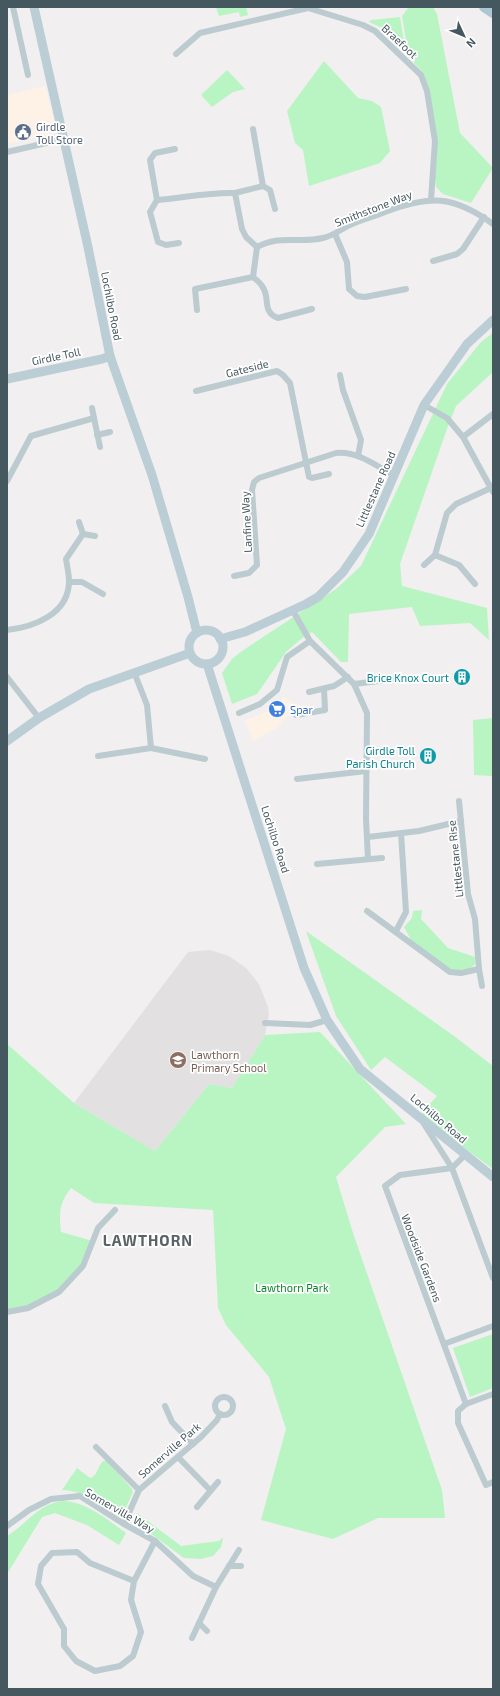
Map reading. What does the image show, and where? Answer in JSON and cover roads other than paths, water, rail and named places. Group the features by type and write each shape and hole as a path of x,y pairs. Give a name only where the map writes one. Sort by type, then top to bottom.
{"main road":[{"path":"484,7 493,13"}],"street":[{"path":"13,7 28,75"},
{"name":"Lochlibo Road","path":"34,7 64,139 110,356 152,475 190,603"},
{"name":"Braefoot","path":"176,54 200,33 308,8 363,25 375,31 421,75 432,113 435,141 431,200"},
{"path":"252,129 263,186"},
{"path":"7,152 64,139"},
{"path":"175,148 155,153 150,160 157,200 150,212 158,242 166,245 179,243"},
{"path":"157,200 180,198 192,194 235,193 263,186 270,190 275,209"},
{"path":"235,193 242,229 246,237 257,247 253,277"},
{"name":"Smithstone Way","path":"257,247 270,240 313,240 335,234 350,226 412,202 431,200 456,204 484,217 493,224"},
{"path":"433,261 456,254 463,249 484,217"},
{"path":"335,234 347,262 349,289 357,296 365,297 406,289"},
{"path":"253,277 263,286 268,312 272,316 278,318 312,308"},
{"path":"197,310 195,289 253,277"},
{"name":"Littlestane Road","path":"220,638 245,632 294,611 318,597 343,572 369,534 424,405 467,344 493,320"},
{"name":"Girdle Toll","path":"7,379 110,356"},
{"name":"Gateside","path":"196,391 277,371 290,383 306,463"},
{"path":"340,375 343,390 361,440 358,456"},
{"path":"424,405 447,418 463,437 492,490 456,504 447,513 435,555 424,565"},
{"path":"92,408 100,447"},
{"path":"463,437 493,414"},
{"path":"7,481 31,436 94,418"},
{"path":"97,435 110,432"},
{"path":"329,474 312,478 309,477 306,463 336,453 346,452 358,456 395,476"},
{"name":"Lanfine Way","path":"234,576 249,573 257,565 252,490 254,482 259,478 306,463"},
{"path":"79,522 83,534"},
{"path":"83,534 95,536"},
{"path":"7,630 25,628 41,622 54,612 66,595 69,582 66,560 83,534"},
{"path":"435,555 459,565 475,584"},
{"path":"69,582 82,582 103,594"},
{"path":"190,603 206,630"},
{"path":"190,603 197,633"},
{"path":"294,611 310,640 354,684 367,713 366,771 368,859"},
{"path":"206,630 212,631 220,638 223,648 222,653 216,660 207,664 196,661 190,653 190,644 197,633 206,630"},
{"name":"Littlestane Road","path":"223,648 245,632"},
{"path":"239,713 260,704 277,690 287,657 310,640"},
{"path":"7,741 39,718 89,689 190,653"},
{"name":"Lochilbo Road","path":"207,664 304,968 327,1020 360,1069 464,1155 493,1177"},
{"path":"134,672 147,705 151,748"},
{"path":"7,677 39,718"},
{"path":"309,692 334,686 348,677"},
{"path":"354,684 402,678"},
{"path":"296,715 325,710 324,689"},
{"path":"98,756 151,748 205,759"},
{"path":"297,779 366,771"},
{"name":"Littlestane Rise","path":"460,801 468,894 475,919 479,969 482,986"},
{"name":"Littlestane Rise","path":"368,837 419,831 462,821"},
{"path":"396,931 406,912 401,833"},
{"path":"317,864 382,858"},
{"path":"367,911 450,972 460,973 479,969"},
{"path":"265,1022 310,1025 327,1020"},
{"path":"422,1120 452,1168 493,1278"},
{"path":"452,1168 464,1155"},
{"name":"Woodside Gardens","path":"452,1168 400,1175 384,1186 466,1404"},
{"path":"7,1312 28,1308 58,1292 83,1266 98,1228 114,1210"},
{"path":"444,1344 493,1326"},
{"path":"493,1394 466,1404 458,1411 458,1423 486,1485 493,1482"},
{"path":"165,1406 172,1422 193,1444"},
{"name":"Somerville Park","path":"124,1524 139,1490 193,1444 217,1420 220,1414"},
{"path":"96,1447 139,1490"},
{"path":"178,1457 210,1490"},
{"path":"197,1507 218,1482"},
{"name":"Somerville Way","path":"7,1526 29,1510 51,1500 80,1496 124,1524 155,1541 193,1576 216,1587"},
{"path":"134,1581 90,1563 77,1552 52,1553 41,1566 38,1584 64,1630 64,1646 76,1661 95,1671 120,1666 133,1656 141,1632 132,1600 134,1581 155,1541"},
{"path":"192,1638 216,1587 239,1550"},
{"path":"229,1566 241,1566"},
{"path":"199,1623 207,1631"}],"place":[{"name":"Girdle Toll Store","path":"23,132"},
{"name":"Brice Knox Court","path":"462,677"},
{"name":"Spar","path":"277,709"},
{"name":"Girdle Toll Parish Church","path":"428,756"},
{"name":"Lawthorn Primary School","path":"178,1060"}],"district":[{"name":"LAWTHORN","path":"148,1240"}],"park label":[{"name":"Lawthorn Park","path":"292,1287"}]}
